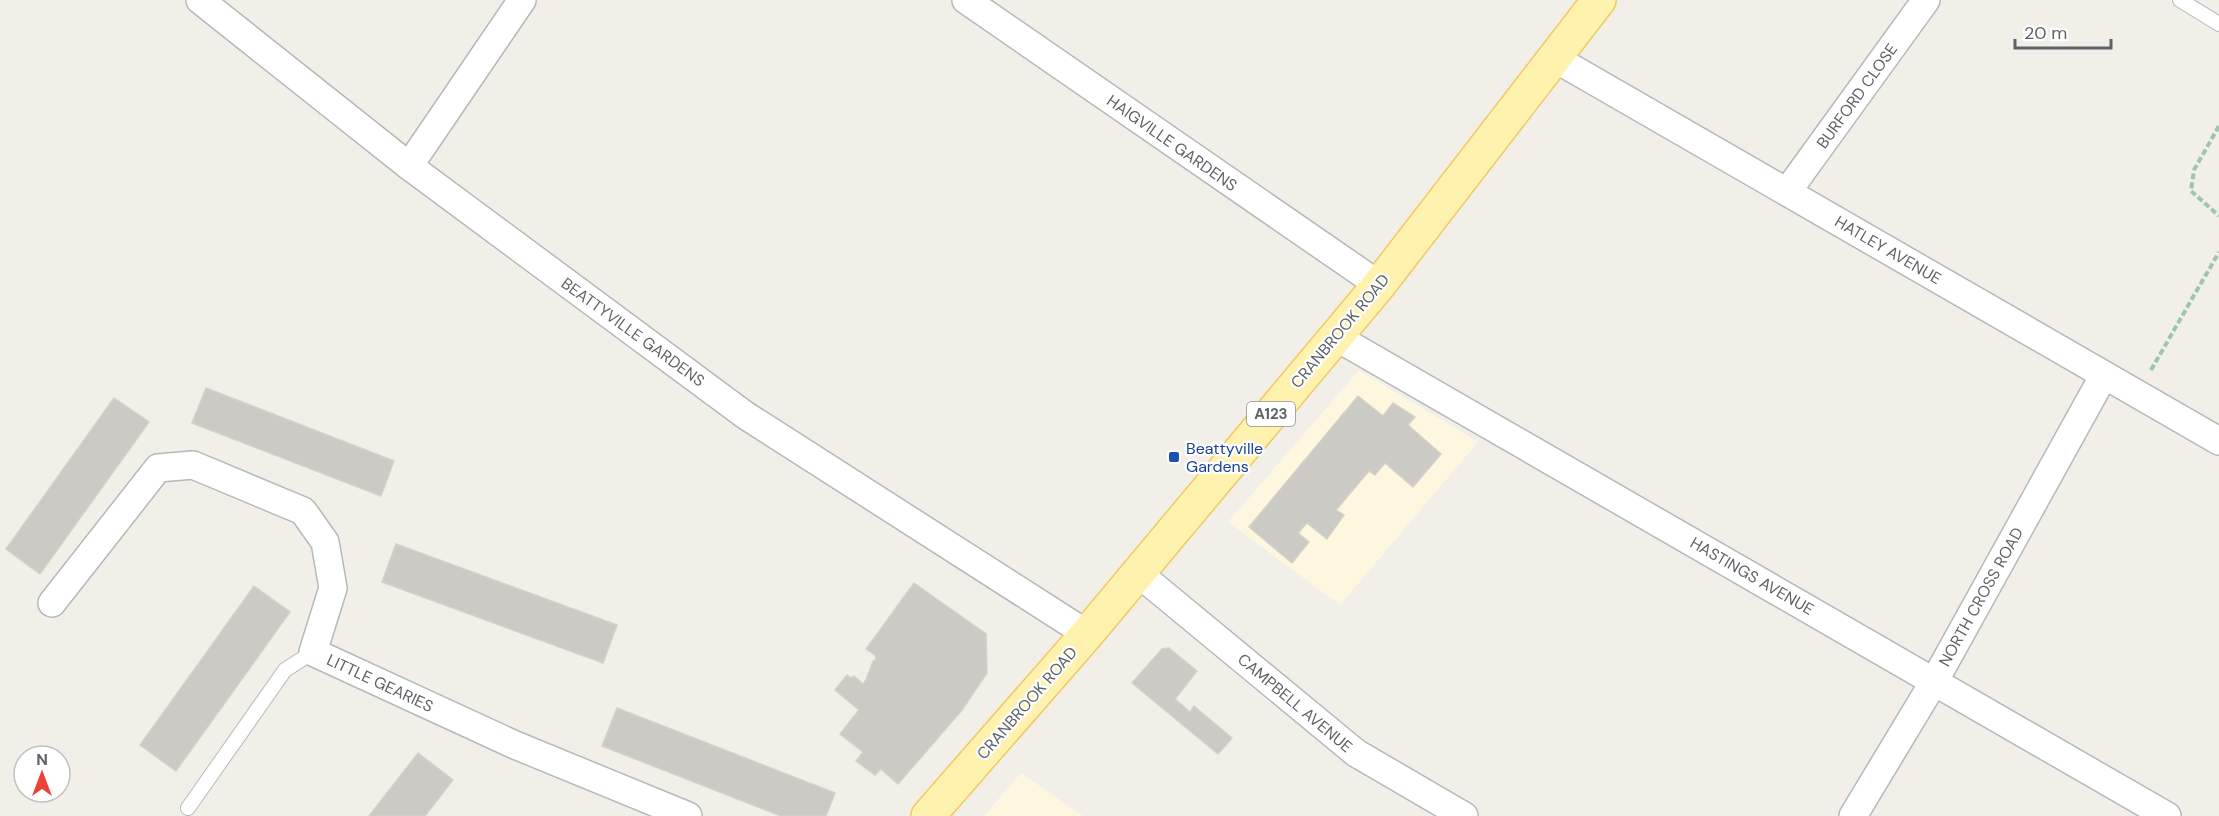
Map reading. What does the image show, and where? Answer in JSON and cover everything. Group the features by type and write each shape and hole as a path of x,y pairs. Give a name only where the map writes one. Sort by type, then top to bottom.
{"main road":[{"name":"CRANBROOK ROAD","path":"928,816 1087,634 1379,285 1556,59 1599,0"}],"street":[{"name":"BEATTYVILLE GARDENS","path":"200,0 409,166 746,415 1087,634"},
{"path":"409,166 522,0"},
{"name":"HAIGVILLE GARDENS","path":"966,0 1379,285"},
{"name":"BURFORD CLOSE","path":"1787,192 1926,0"},
{"name":"HATLEY AVENUE","path":"1556,59 2219,441"},
{"name":"HASTINGS AVENUE","path":"1336,337 1935,680 2167,816"},
{"name":"NORTH CROSS ROAD","path":"1853,816 1935,680 2104,375"},
{"name":"LITTLE GEARIES","path":"52,603 158,468 193,465 303,511 325,542 333,588 313,652 515,745 687,816"},
{"name":"CAMPBELL AVENUE","path":"1138,573 1356,753 1464,816"}],"lane":[{"path":"2180,0 2219,24"},
{"path":"188,808 285,670 313,652"}],"path":[{"path":"2219,126 2194,170 2191,191 2219,216"},
{"path":"2138,394 2219,252"}],"shaded area":[{"path":"1359,370 1478,442 1340,605 1228,522"},
{"path":"1021,773 1083,816 984,816"}],"building":[{"path":"206,388 394,461 381,496 192,423"},
{"path":"1358,396 1383,416 1393,403 1415,417 1408,425 1441,454 1413,487 1385,463 1375,475 1369,471 1336,510 1344,515 1327,539 1307,523 1298,533 1309,542 1292,563 1249,527"},
{"path":"114,398 149,422 40,574 6,549"},
{"path":"396,544 617,625 603,663 382,582"},
{"path":"914,583 986,634 987,673 962,710 898,784 881,769 875,775 856,761 863,752 840,734 859,710 835,690 847,675 851,678 854,676 863,684 866,680 873,661 876,660 875,655 866,649"},
{"path":"254,586 290,612 176,771 140,745"},
{"path":"1169,648 1197,671 1175,699 1190,712 1194,706 1232,738 1218,754 1132,683 1162,649"},
{"path":"617,708 835,793 826,816 781,816 602,746"},
{"path":"418,753 453,780 425,816 369,816"}],"place":[{"name":"Beattyville Gardens","path":"1174,457"}]}
